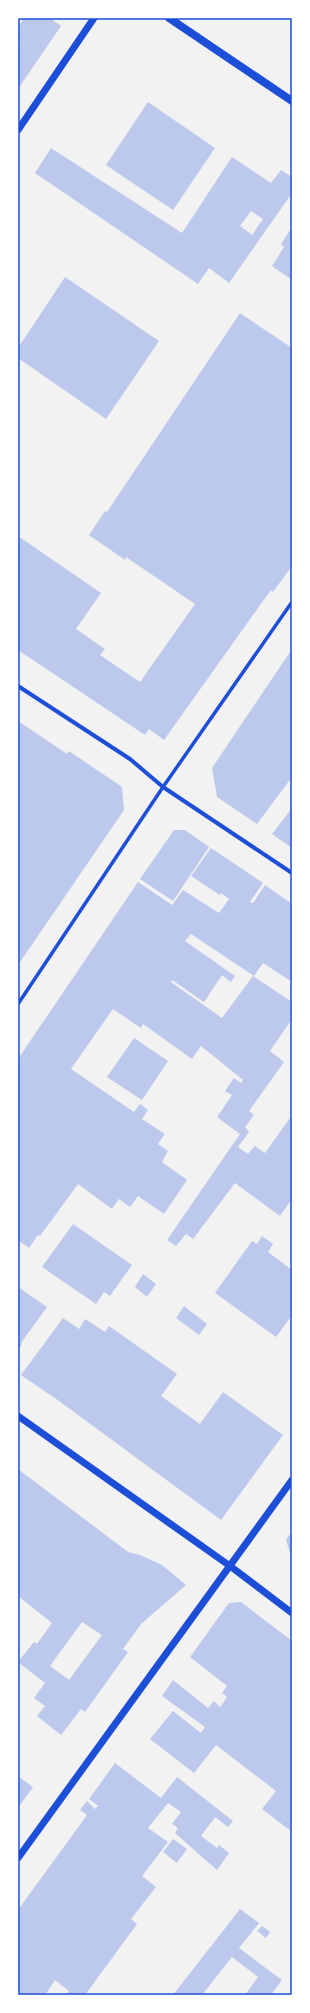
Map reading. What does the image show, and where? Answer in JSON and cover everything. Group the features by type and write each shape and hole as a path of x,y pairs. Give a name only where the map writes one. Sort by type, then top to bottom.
{"main road":[{"path":"169,18 292,101"}],"street":[{"path":"18,130 94,18"},
{"path":"18,1004 163,787 292,602"},
{"path":"18,686 130,759 163,787 292,873"},
{"path":"18,1416 230,1566 292,1613"},
{"path":"18,1858 292,1480"}],"building":[{"path":"24,18 50,18 61,26 18,89 18,48 20,46 18,45 18,27"},
{"path":"148,102 215,148 173,210 106,165"},
{"path":"51,148 182,233 232,157 271,183 281,170 292,177 292,193 229,283 209,268 198,284 35,173","holes":["251,211 263,219 252,235 240,226"]},
{"path":"292,227 292,280 272,266 284,247 281,244"},
{"path":"65,277 159,341 106,419 18,358 18,348"},
{"path":"240,313 292,348 292,566 273,592 271,590 164,740 149,729 145,735 18,650 18,536 101,593 76,629 105,649 100,655 140,682 195,604 126,557 125,560 89,535 105,511 107,512"},
{"path":"292,649 292,777 257,824 217,797 212,768"},
{"path":"18,721 67,754 69,751 122,787 124,810 18,965"},
{"path":"292,808 292,848 272,834"},
{"path":"174,830 185,830 209,847 173,901 140,879"},
{"path":"211,848 263,883 250,902 253,903 265,885 292,904 292,982 263,963 254,976 191,934 185,941 235,976 231,982 222,975 204,1002 172,980 171,982 222,1018 253,976 292,1002 292,1019 270,1051 284,1062 249,1111 254,1115 245,1127 249,1132 238,1147 248,1154 255,1146 265,1153 292,1115 292,1199 280,1216 235,1183 193,1239 186,1234 176,1246 167,1240 240,1134 217,1117 232,1095 225,1091 234,1078 241,1083 243,1080 201,1046 192,1059 143,1024 141,1028 113,1009 71,1069 134,1112 140,1104 148,1110 142,1119 165,1134 158,1144 168,1151 162,1162 187,1180 164,1214 138,1196 130,1207 119,1199 112,1209 78,1184 40,1236 38,1235 29,1248 18,1240 18,1059 138,882 172,905 183,890 219,913 229,899 221,893 220,895 191,876"},
{"path":"134,1038 168,1061 142,1100 107,1077"},
{"path":"73,1224 132,1265 110,1296 104,1292 96,1304 42,1267"},
{"path":"262,1236 273,1244 268,1252 292,1270 292,1315 276,1337 215,1293 252,1241 257,1244"},
{"path":"143,1274 156,1284 147,1297 135,1287"},
{"path":"18,1287 47,1307 21,1343 22,1344 18,1350"},
{"path":"184,1306 207,1324 199,1335 176,1318"},
{"path":"63,1318 79,1329 85,1319 105,1332 109,1326 177,1374 161,1396 200,1424 223,1392 283,1435 221,1520 59,1401 21,1375"},
{"path":"18,1469 128,1552 140,1555 162,1565 186,1585 141,1624 123,1649 128,1652 85,1712 81,1709 61,1735 37,1716 45,1706 34,1698 45,1683 18,1662 34,1642 37,1644 52,1623 18,1596","holes":["82,1622 102,1635 69,1680 50,1666"]},
{"path":"292,1531 292,1555 286,1540"},
{"path":"241,1602 292,1641 292,1832 262,1809 276,1791 216,1745 194,1773 150,1739 173,1711 201,1733 205,1727 162,1696 173,1680 208,1708 214,1701 220,1707 227,1697 222,1693 227,1686 190,1657 229,1603"},
{"path":"115,1763 161,1798 177,1777 233,1821 228,1827 215,1817 201,1836 217,1848 219,1845 229,1853 217,1870 175,1833 178,1828 172,1824 181,1812 168,1803 148,1828 168,1842 142,1876 156,1887 131,1919 137,1924 85,1995 65,1995 69,1991 55,1980 45,1995 18,1995 18,1910 87,1815 80,1810 87,1801 95,1809 98,1806 89,1799"},
{"path":"18,1776 33,1787 18,1808"},
{"path":"173,1839 187,1849 177,1863 163,1852"},
{"path":"240,1909 259,1923 239,1948 282,1980 271,1995 245,1995 258,1977 232,1957 202,1995 173,1995"},
{"path":"262,1926 270,1932 266,1938 257,1931"}]}
